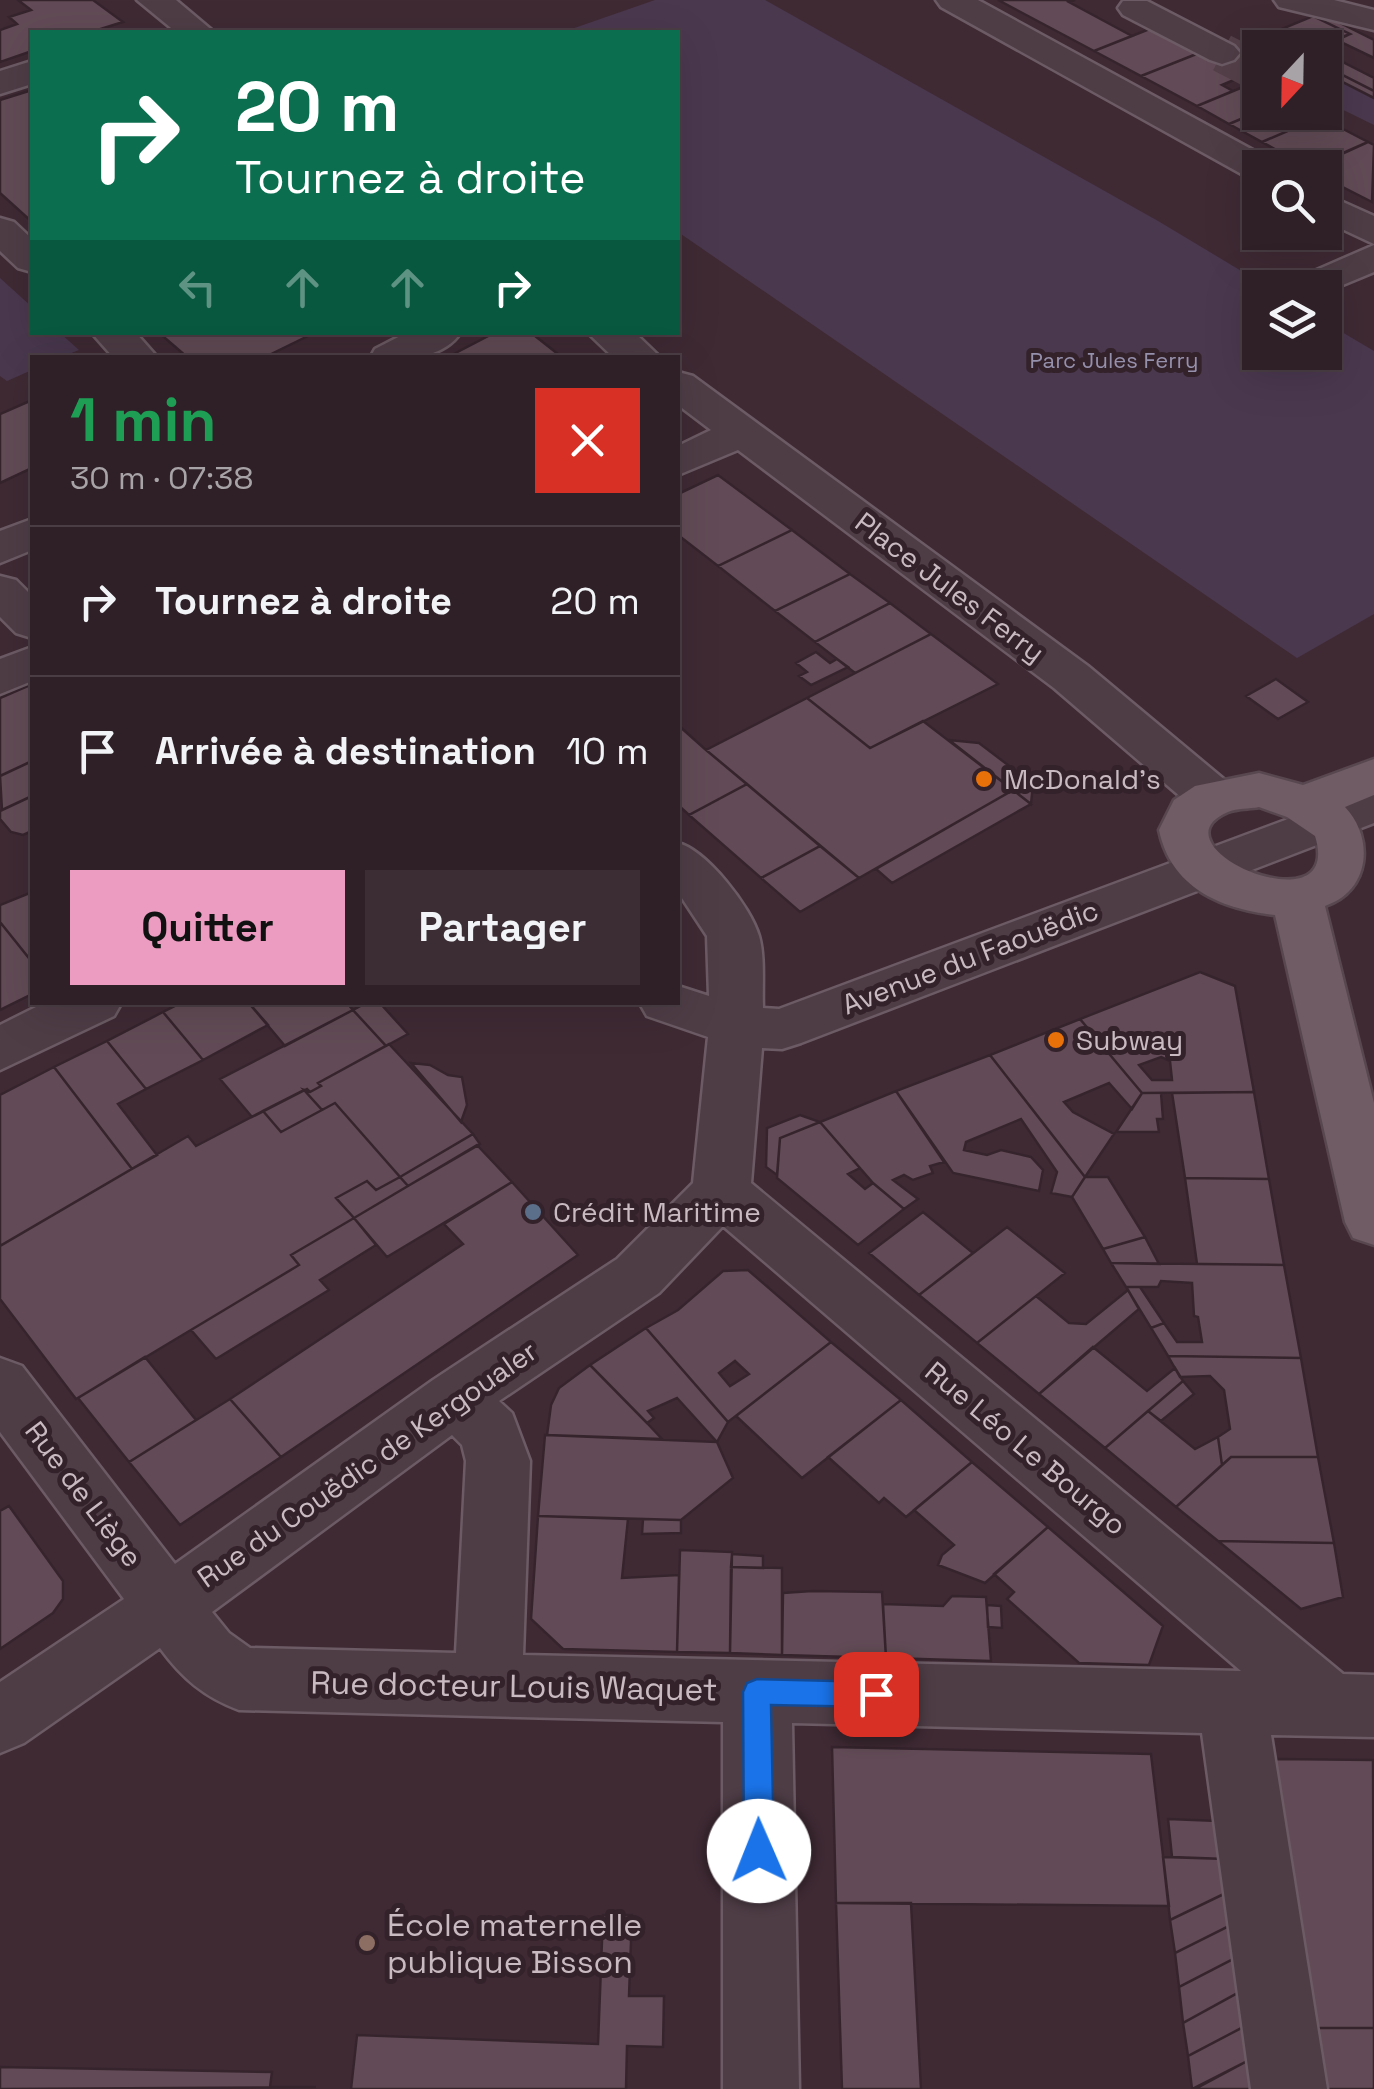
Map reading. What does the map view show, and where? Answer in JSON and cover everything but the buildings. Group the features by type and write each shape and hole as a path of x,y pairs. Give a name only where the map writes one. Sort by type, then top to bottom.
{"main road":[{"path":"1345,821 1259,790 1214,798 1198,808 1188,822 1185,837 1200,869 1219,884 1244,894 1270,899 1319,890 1335,877 1344,861 1345,821 1374,776"},
{"path":"1297,897 1374,1222"}],"street":[{"path":"154,0 177,29"},
{"path":"954,0 1242,159"},
{"path":"1291,0 1374,20"},
{"path":"1144,4 1222,53"},
{"path":"0,83 30,73"},
{"path":"1342,214 1374,232"},
{"path":"0,230 30,258"},
{"path":"1342,272 1374,257"},
{"path":"114,335 135,355"},
{"path":"396,355 435,335"},
{"path":"611,335 636,355"},
{"name":"Place Jules Ferry","path":"680,386 1071,677 1214,798"},
{"path":"680,461 741,432"},
{"path":"0,549 30,534"},
{"path":"0,590 30,620"},
{"path":"0,679 30,663"},
{"name":"Avenue du Faouëdic","path":"675,1005 738,1026 782,1029 1200,869 1345,821"},
{"path":"680,863 699,882 732,935 738,1026 721,1191"},
{"path":"0,1050 89,1005"},
{"name":"Rue du Couëdic de Kergoualer","path":"0,1721 225,1566 455,1398 638,1276 721,1191"},
{"name":"Rue Léo Le Bourgo","path":"721,1191 1352,1706"},
{"name":"Rue de Liège","path":"0,1384 168,1604"},
{"path":"455,1398 490,1432 498,1461 488,1685"},
{"name":"Rue docteur Louis Waquet","path":"168,1604 204,1654 238,1679 1352,1706"},
{"path":"757,1692 761,2089"},
{"path":"1232,1702 1289,2089"}],"green space":[{"name":"Parc Jules Ferry","path":"655,0 765,0 1242,271 1242,370 1342,370 1342,332 1374,351 1374,614 1297,658 680,233 680,30 569,30"},
{"path":"1342,82 1374,98 1374,125 1342,109"},
{"path":"0,278 30,305 30,335 62,335 79,350 66,355 30,355 30,371 7,381 0,376"}],"tunnel":[{"path":"1222,53 1242,63"}],"place":[{"name":"McDonald's","path":"984,779"},
{"name":"Subway","path":"1056,1040"},
{"name":"Crédit Maritime","path":"533,1212"},
{"name":"École maternelle publique Bisson","path":"367,1943"}],"route":[{"path":"759,1851 757,1692 876,1694"}]}
